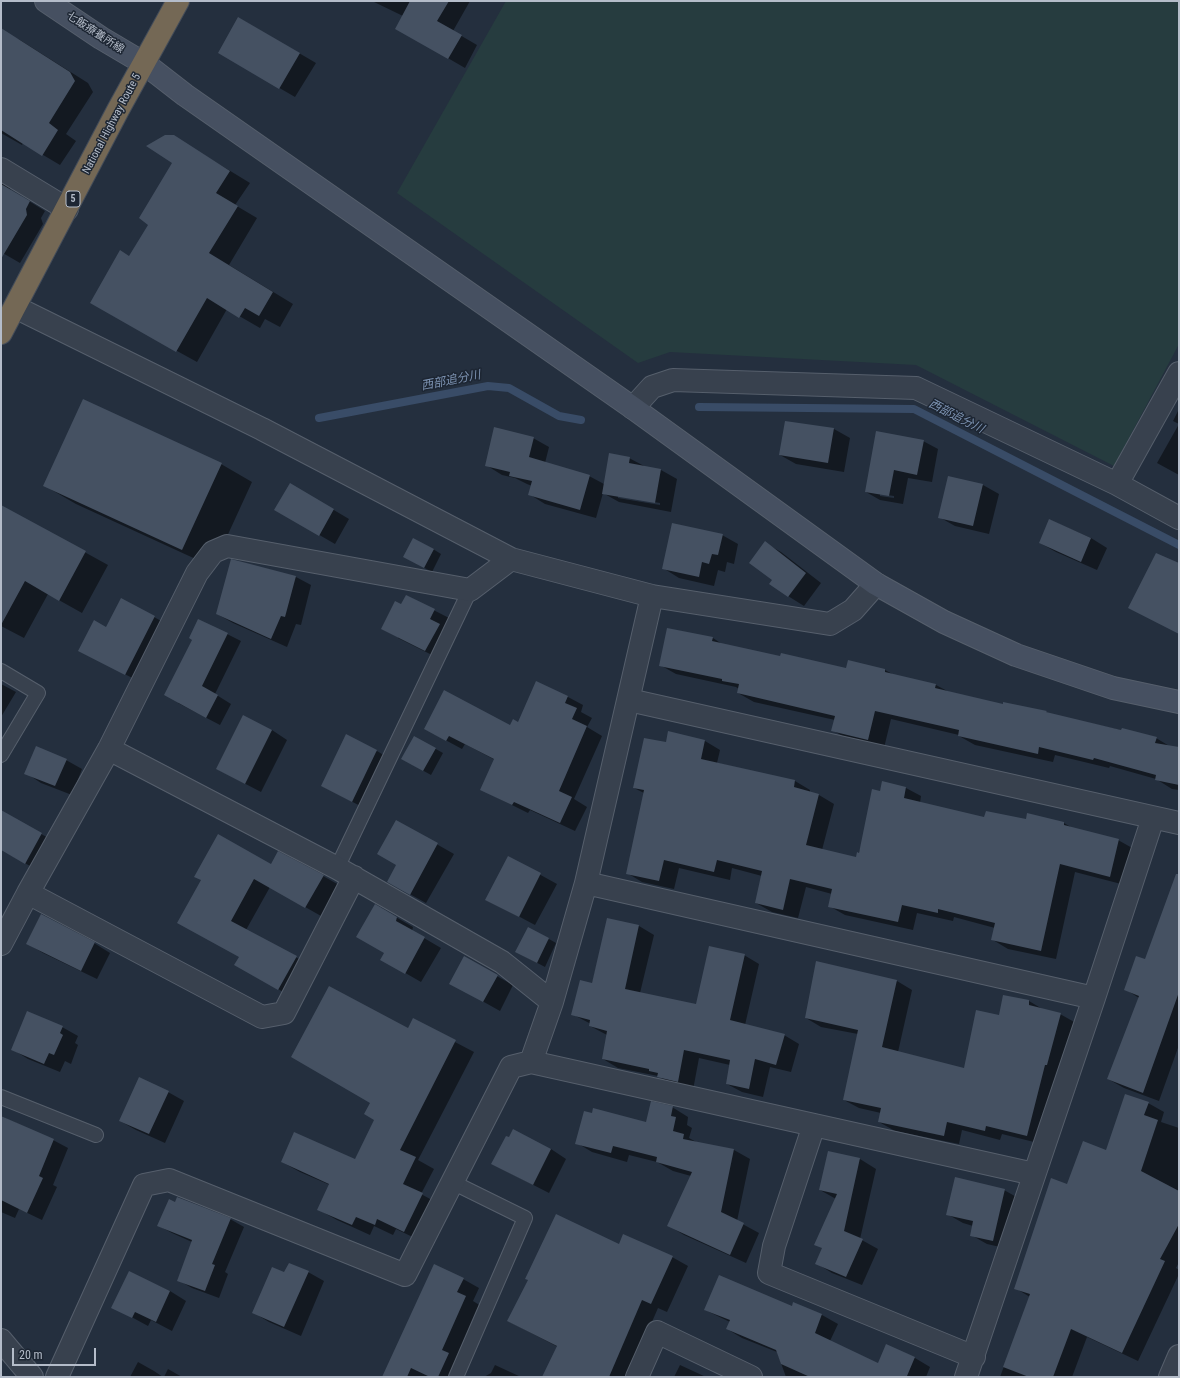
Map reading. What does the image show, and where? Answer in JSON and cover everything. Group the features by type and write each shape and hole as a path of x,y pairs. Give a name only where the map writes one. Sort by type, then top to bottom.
{"highway":[{"name":"National Highway Route 5","path":"1,333 118,110 145,64 178,1"}],"street":[{"name":"七飯療養所線","path":"46,1 101,38 145,64 185,95 633,408 876,584 944,622 1016,655 1113,688 1179,702"},
{"path":"1,169 67,209"},
{"path":"15,307 262,429 511,558 556,572 652,596 830,624 853,610 876,584"},
{"path":"1117,484 1179,374"},
{"path":"633,408 652,386 672,380 916,388 1117,484 1179,518"},
{"path":"1,944 109,749 197,573 213,552 227,546 470,590 511,558"},
{"path":"531,1062 552,1002 586,883 652,596"},
{"path":"629,700 1179,823"},
{"path":"109,749 345,873 502,962 552,1002"},
{"path":"814,1125 774,1246 769,1273 970,1367 1153,818"},
{"path":"28,893 262,1017 284,1013 345,873"},
{"path":"586,883 1094,998"},
{"path":"56,1377 144,1185 169,1180 405,1276 511,1067 531,1062 1034,1174"},
{"path":"637,1377 657,1332 751,1377"},
{"path":"1,1340 32,1377"},
{"path":"1170,1377 1179,1356"}],"lane":[{"path":"345,873 470,590"},
{"path":"1,671 38,694 1,755"},
{"path":"1,1098 96,1135"},
{"path":"452,1182 525,1218 456,1377"}],"green space":[{"path":"506,1 1179,1 1179,344 1114,466 916,365 670,352 638,363 397,193"}],"building":[{"path":"410,1 449,1 437,21 462,35 448,59 395,29"},
{"path":"238,17 300,53 279,89 218,53"},
{"path":"1,28 70,72 75,81 49,123 58,130 42,156 1,130"},
{"path":"165,135 174,135 230,171 216,193 238,206 209,253 273,292 259,316 245,308 239,318 207,298 176,352 90,303 120,250 129,256 148,225 139,218 172,163 146,146"},
{"path":"1,184 30,201 26,209 27,215 1,259"},
{"path":"83,399 222,463 182,550 43,486"},
{"path":"785,421 834,428 828,463 779,455"},
{"path":"494,427 534,437 529,457 590,475 580,510 528,495 532,481 509,476 510,472 485,466"},
{"path":"876,431 924,440 917,475 894,470 889,496 865,492"},
{"path":"609,453 630,457 629,463 661,469 655,503 602,494"},
{"path":"948,476 983,484 973,526 938,518"},
{"path":"290,483 334,509 319,536 274,510"},
{"path":"1,505 86,551 59,601 25,581 1,625"},
{"path":"1049,519 1091,538 1081,562 1039,543"},
{"path":"672,523 723,534 718,555 712,554 709,564 702,562 699,577 662,569"},
{"path":"413,538 434,549 424,568 403,557"},
{"path":"765,541 806,573 788,597 769,584 772,580 749,563"},
{"path":"1156,553 1179,563 1179,634 1128,608"},
{"path":"231,559 296,576 285,617 281,616 271,639 216,614"},
{"path":"406,595 435,609 430,619 440,624 425,651 381,629 395,601 401,604"},
{"path":"121,598 155,616 125,675 78,651 94,620 106,627"},
{"path":"198,619 228,633 202,686 218,695 206,718 164,695 192,640 189,638"},
{"path":"667,628 713,637 712,641 780,656 781,653 846,668 848,660 885,669 885,672 936,684 935,688 1003,704 1003,702 1047,711 1046,712 1121,730 1122,728 1157,737 1155,743 1179,747 1179,785 1155,780 1156,775 1094,758 1093,760 1039,747 1038,754 958,736 959,730 875,711 868,740 831,731 835,716 737,693 739,684 722,681 722,679 659,666"},
{"path":"536,681 568,696 565,703 577,708 572,719 587,726 559,791 572,797 560,823 514,802 512,805 480,790 494,759 449,736 446,741 424,729 444,690 510,725 513,719 518,722"},
{"path":"243,715 272,730 245,784 216,769"},
{"path":"668,731 705,740 701,759 795,780 794,787 819,794 806,845 856,857 857,852 859,853 872,789 880,791 882,781 906,787 904,798 984,817 986,811 1026,819 1027,813 1064,822 1064,825 1119,839 1110,877 1060,864 1041,951 991,940 995,923 938,909 938,913 902,905 898,922 828,907 832,889 790,879 783,910 755,903 762,871 717,860 714,872 664,860 659,881 626,874 644,790 633,788 644,738 666,742"},
{"path":"346,734 377,750 352,802 321,786"},
{"path":"414,736 436,748 423,771 401,759"},
{"path":"36,746 67,759 55,786 24,774"},
{"path":"1,810 42,833 25,864 1,850"},
{"path":"396,820 438,843 410,895 387,882 396,865 377,854"},
{"path":"218,834 271,864 278,851 324,875 305,908 254,879 231,921 297,956 278,990 234,965 239,957 177,923 201,880 194,877"},
{"path":"508,856 541,873 519,917 485,900"},
{"path":"1176,874 1179,874 1179,992 1143,1093 1107,1079 1139,996 1124,990 1136,956 1145,959"},
{"path":"375,904 397,917 396,921 425,937 405,974 380,960 384,953 356,937"},
{"path":"41,914 95,942 81,971 26,944"},
{"path":"607,918 639,925 625,989 696,1004 709,946 745,954 730,1020 785,1034 776,1065 755,1059 749,1089 726,1084 730,1060 684,1050 678,1082 657,1077 658,1073 649,1071 649,1069 602,1059 607,1031 589,1026 590,1020 571,1015 580,980 592,983"},
{"path":"528,927 549,938 537,963 515,952"},
{"path":"464,956 498,975 483,1002 449,984"},
{"path":"816,961 897,980 882,1047 964,1068 976,1010 999,1015 1003,995 1029,1000 1029,1005 1061,1013 1047,1065 1045,1065 1027,1136 986,1126 985,1131 947,1122 944,1136 878,1122 881,1108 843,1100 858,1030 805,1018"},
{"path":"329,986 408,1028 413,1018 456,1040 400,1150 416,1157 403,1184 423,1193 404,1232 377,1219 375,1225 356,1217 352,1225 317,1210 329,1184 281,1162 294,1132 355,1159 374,1120 364,1114 370,1103 291,1057"},
{"path":"27,1011 63,1026 60,1033 63,1035 54,1055 49,1053 44,1064 11,1050"},
{"path":"139,1077 169,1091 149,1134 119,1121"},
{"path":"1125,1094 1149,1102 1144,1115 1158,1120 1141,1171 1179,1191 1179,1224 1160,1259 1165,1261 1122,1353 1071,1329 1053,1377 1029,1377 1003,1367 1030,1294 1014,1289 1051,1178 1067,1184 1083,1141 1106,1150"},
{"path":"651,1101 673,1106 671,1116 676,1117 673,1131 684,1134 683,1139 734,1149 721,1212 744,1223 730,1255 667,1226 692,1172 656,1162 657,1157 613,1146 611,1153 575,1144 584,1111 592,1113 593,1108 646,1122"},
{"path":"1,1116 54,1139 39,1176 43,1178 27,1213 1,1200"},
{"path":"513,1129 551,1149 533,1185 491,1164 506,1136 509,1137"},
{"path":"828,1151 860,1158 844,1231 863,1239 846,1277 815,1264 822,1248 814,1245 837,1194 819,1190"},
{"path":"955,1177 1005,1189 993,1241 970,1236 973,1221 946,1215"},
{"path":"177,1197 231,1218 212,1264 215,1265 205,1291 177,1281 192,1240 157,1226 169,1199 175,1202"},
{"path":"556,1214 619,1244 623,1234 673,1256 651,1304 642,1300 609,1377 542,1377 557,1346 507,1321 528,1280 525,1279"},
{"path":"289,1263 309,1271 284,1327 252,1313 272,1267 284,1272"},
{"path":"434,1264 464,1278 457,1292 466,1296 442,1350 449,1353 438,1377 430,1377 411,1368 407,1377 382,1377"},
{"path":"129,1271 170,1291 156,1322 135,1312 132,1318 111,1308"},
{"path":"719,1275 792,1306 793,1302 822,1314 815,1333 878,1363 886,1344 915,1357 907,1376 909,1377 810,1377 781,1364 776,1350 726,1329 730,1320 704,1310"}],"waterway":[{"name":"西部追分川","path":"319,418 488,386 509,388 559,416 581,420"},
{"name":"西部追分川","path":"699,407 914,409 1179,545"}]}
